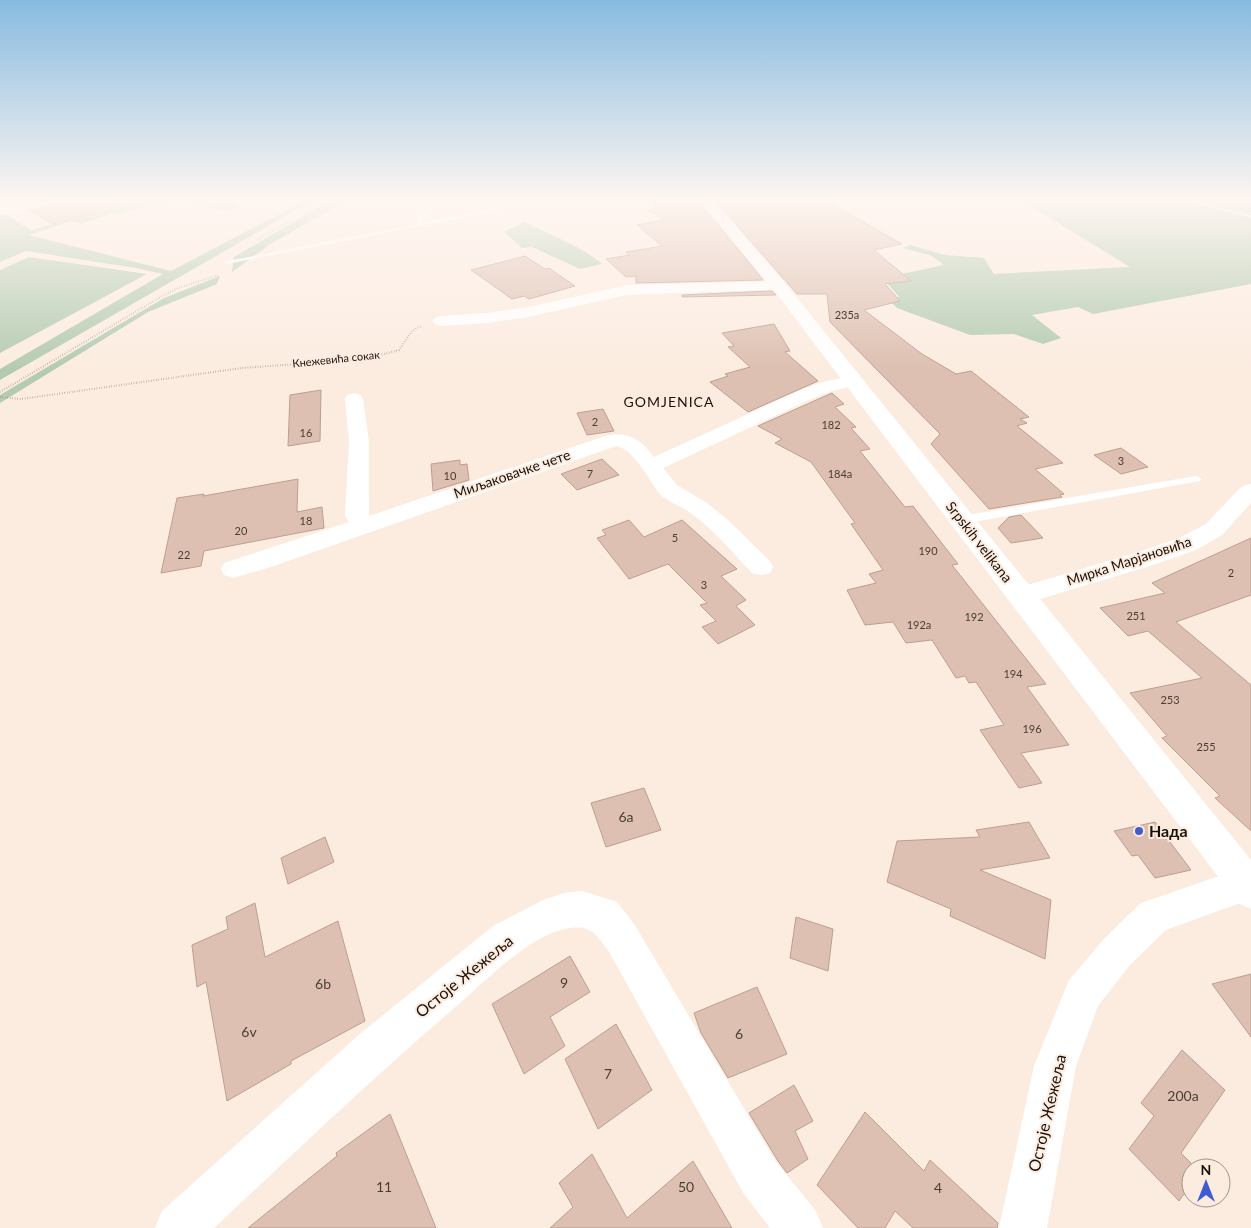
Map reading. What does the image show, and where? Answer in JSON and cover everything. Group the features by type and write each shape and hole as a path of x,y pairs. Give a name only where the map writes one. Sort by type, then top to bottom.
{"main road":[{"name":"Srpskih velikana","path":"753,255 779,286 1020,596 1249,885"}],"street":[{"path":"441,321 487,318 528,312 627,290 779,286"},
{"path":"650,466 688,450 797,397 825,386 852,381"},
{"path":"354,399 358,442 356,516 364,525"},
{"name":"Миљаковачке чете","path":"233,569 608,441 619,440 633,444 668,490 699,508 720,525 761,567"},
{"name":"Мирка Марјановића","path":"1020,596 1190,544 1210,533 1225,519 1238,501 1251,491"},
{"name":"Остоје Жежеља","path":"1023,1228 1055,1066 1083,994 1117,952 1154,916 1249,885"},
{"name":"Остоје Жежеља","path":"179,1228 376,1048 506,939 543,918 564,911 582,909 604,915 621,937 760,1178 799,1228"}],"lane":[{"path":"227,262 262,255"},
{"path":"962,520 1196,479"}],"path":[{"path":"0,392 157,299 178,288 225,273 229,268 227,262 231,255"},
{"name":"Кнежевића сокак","path":"0,397 21,399 242,368 365,359 399,350 412,332 430,323 441,321"}],"green space":[{"path":"0,255 16,255 0,262"},
{"path":"54,255 109,255 171,271 201,255 217,255 0,380 0,369 163,274"},
{"path":"237,255 255,255 232,272 234,257"},
{"path":"550,255 590,255 602,264 580,269"},
{"path":"929,255 984,258 994,274 1130,267 1111,255 1251,255 1251,284 1093,314 1078,307 1032,315 1061,338 1043,344 1014,334 970,335 897,308 887,298 899,297 883,278 944,265"},
{"path":"29,257 147,274 0,353 0,270"},
{"path":"220,276 217,284 148,312 0,403 0,395 164,298"}],"building":[{"path":"628,255 743,255 763,280 636,283 636,276 626,277 606,259"},
{"path":"763,255 880,255 911,281 885,284 900,301 864,310 922,354 956,374 971,371 1029,417 1020,419 1027,423 1017,426 1063,463 1035,469 1064,494 1060,495 1062,497 989,509 931,444 940,434 830,322 827,294 797,294"},
{"path":"525,256 545,269 549,268 575,286 529,299 524,296 512,299 471,270"},
{"path":"772,291 776,295 682,297 682,295"},
{"path":"774,324 790,351 785,352 818,381 748,412 710,382 728,376 725,374 750,367 728,347 734,346 722,333"},
{"path":"321,390 320,441 288,446 290,395"},
{"path":"832,393 844,404 835,407 856,427 851,428 870,449 860,451 905,507 913,506 958,564 952,565 1046,684 1027,687 1069,745 1021,753 1042,783 1019,788 980,730 1004,725 976,682 969,683 965,676 956,678 932,640 906,643 893,622 865,625 847,590 876,583 869,574 883,570 851,524 855,523 811,462 775,443 782,439 758,426"},
{"path":"603,409 614,431 587,435 577,413"},
{"path":"1121,448 1148,467 1121,474 1094,455"},
{"path":"602,459 619,475 577,490 561,474"},
{"path":"460,460 460,465 467,464 469,480 433,491 431,464"},
{"path":"298,479 297,512 322,507 324,528 204,551 201,566 161,573 177,498 204,494 203,496"},
{"path":"1021,515 1043,538 1011,543 998,528 1009,517"},
{"path":"629,520 644,537 682,520 737,569 721,576 746,600 736,606 755,625 718,644 702,627 716,621 700,605 707,603 668,564 629,579 597,538 606,535 602,530"},
{"path":"1251,538 1251,595 1176,622 1251,685 1251,831 1215,798 1220,796 1162,738 1167,736 1130,693 1202,678 1148,631 1128,636 1100,608 1165,593 1152,583"},
{"path":"644,788 661,830 606,847 591,803"},
{"path":"1029,822 1050,858 980,870 1051,900 1045,959 950,916 951,909 887,882 897,841 980,837 976,830"},
{"path":"1155,822 1191,870 1155,878 1138,855 1132,856 1114,831"},
{"path":"325,837 334,862 288,884 281,858"},
{"path":"255,903 265,957 338,921 365,1021 291,1061 291,1064 227,1101 206,982 197,987 192,945 228,929 226,917"},
{"path":"796,917 833,929 828,971 790,958"},
{"path":"570,956 590,992 550,1017 565,1046 524,1074 492,1004"},
{"path":"1251,974 1251,1037 1212,984"},
{"path":"757,987 787,1054 728,1078 701,1033 694,1013"},
{"path":"616,1024 652,1090 598,1129 565,1059"},
{"path":"1182,1050 1225,1090 1181,1153 1186,1158 1181,1158 1181,1198 1179,1201 1129,1149 1154,1116 1141,1103"},
{"path":"794,1085 813,1121 795,1131 808,1159 787,1173 749,1113"},
{"path":"865,1112 924,1171 930,1160 998,1223 997,1228 913,1228 895,1211 885,1228 858,1228 817,1185"},
{"path":"390,1114 436,1228 248,1228 337,1156 336,1153"},
{"path":"592,1154 627,1218 693,1161 732,1228 550,1228 573,1207 559,1183"}],"place":[{"name":"Нада","path":"1139,831"}],"district":[{"name":"GOMJENICA","path":"669,402"}]}
